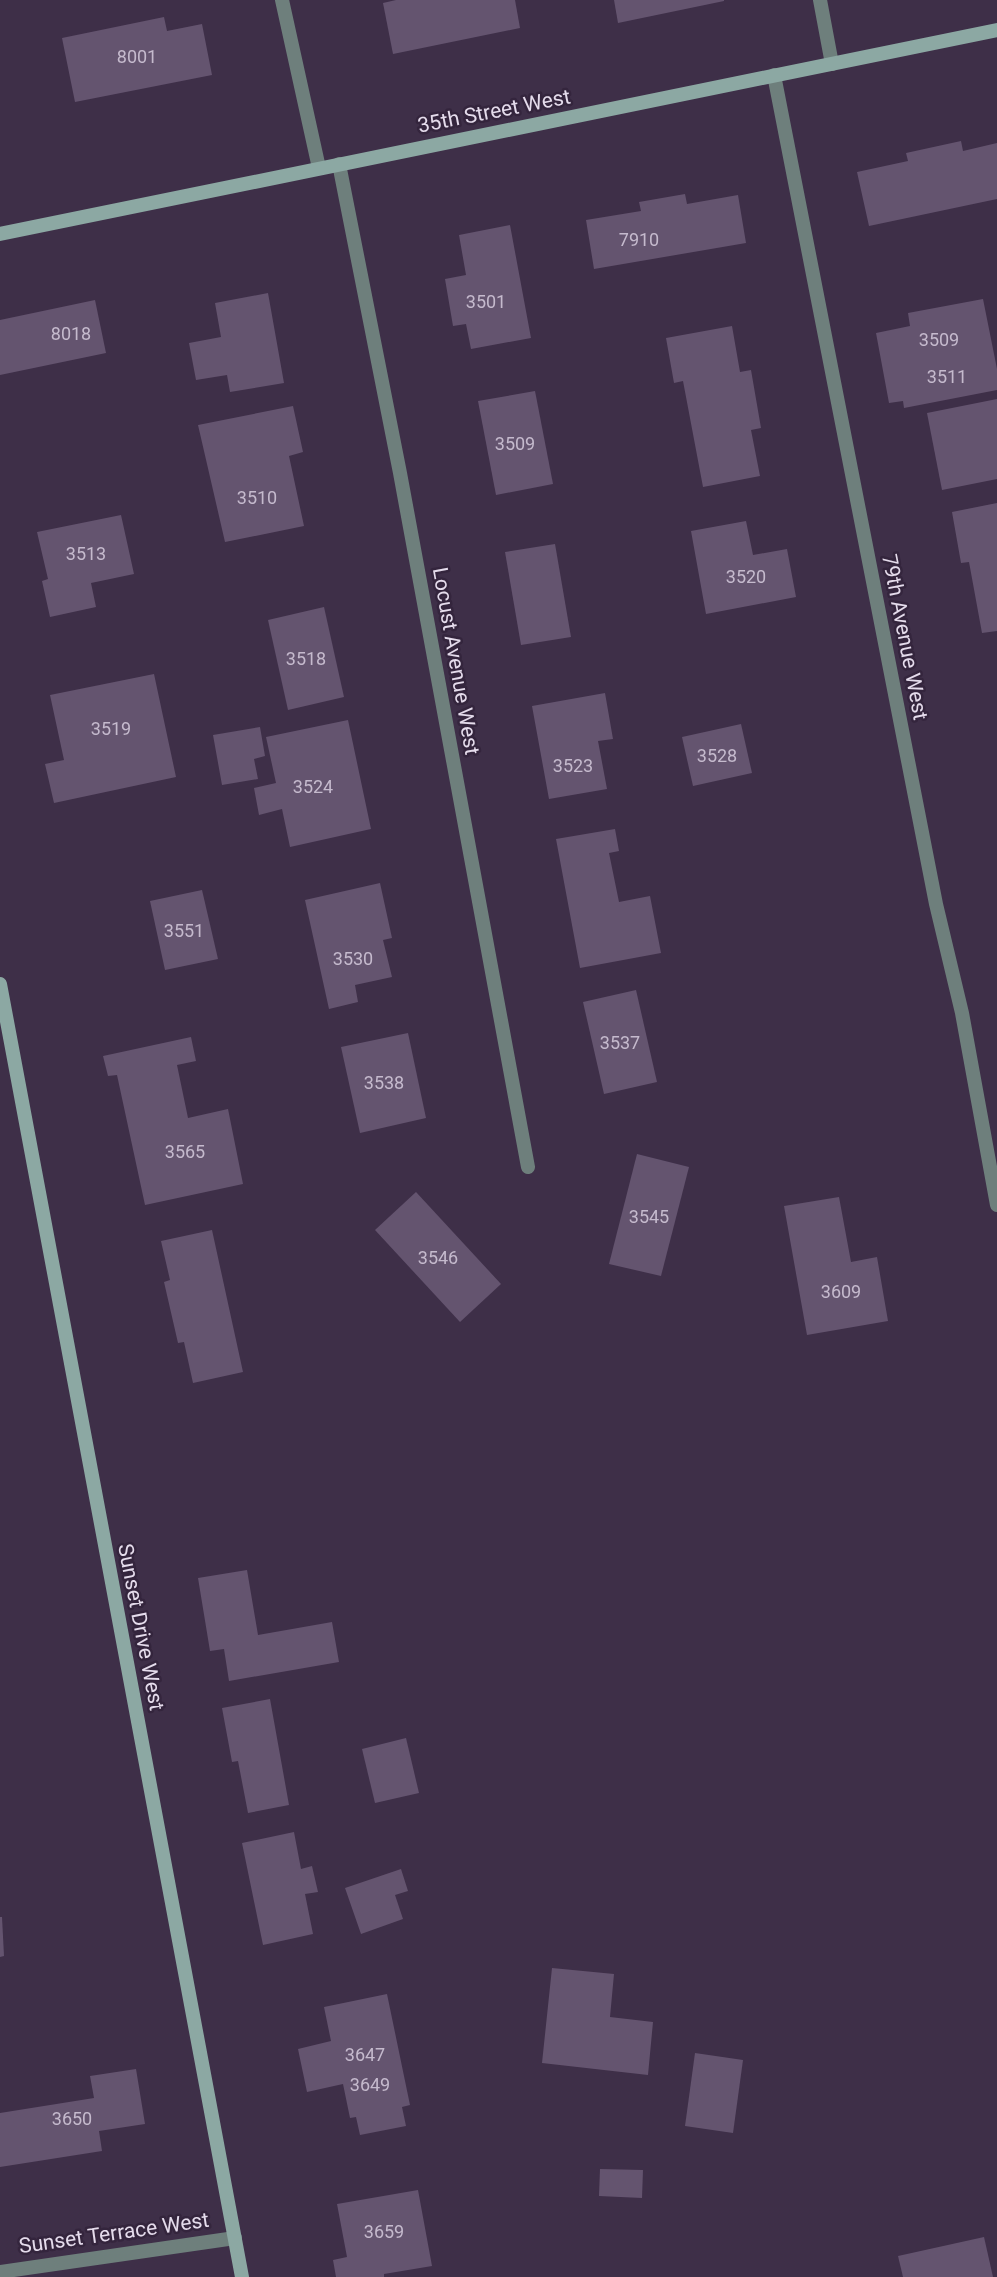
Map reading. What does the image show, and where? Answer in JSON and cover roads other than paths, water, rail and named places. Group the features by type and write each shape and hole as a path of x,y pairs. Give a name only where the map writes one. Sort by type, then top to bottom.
{"street":[{"path":"282,0 319,168"},
{"path":"820,0 832,64"},
{"name":"35th Street West","path":"0,234 997,30"},
{"name":"79th Avenue West","path":"774,75 936,904 962,1013 997,1205"},
{"name":"Locust Avenue West","path":"339,164 402,486 528,1167"},
{"name":"Sunset Drive West","path":"0,984 242,2277"},
{"name":"Sunset Terrace West","path":"0,2272 235,2238"}]}
